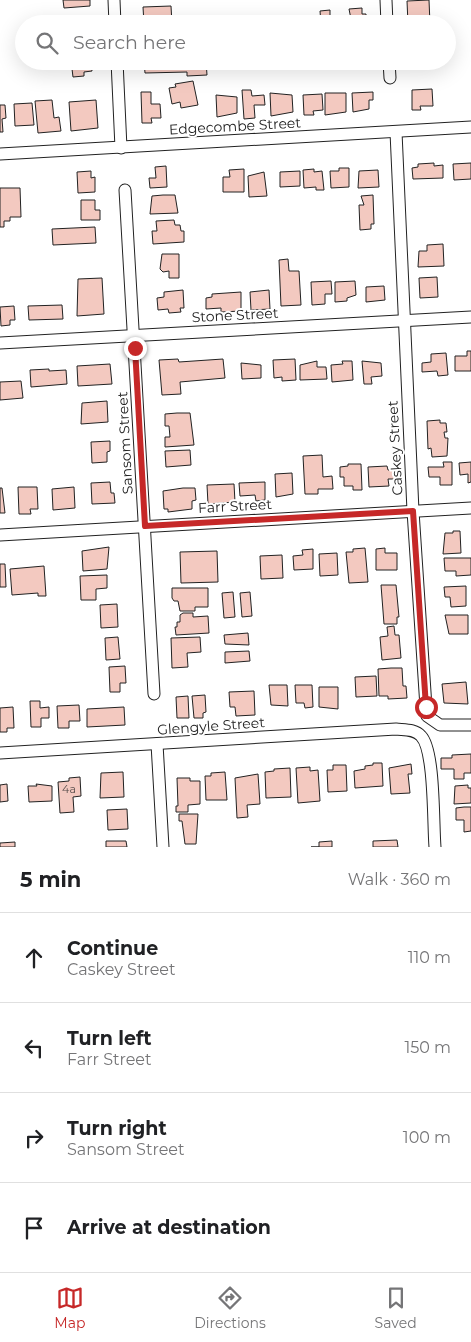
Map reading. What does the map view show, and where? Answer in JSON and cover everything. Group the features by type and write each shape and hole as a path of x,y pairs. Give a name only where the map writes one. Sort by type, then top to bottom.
{"street":[{"path":"114,0 115,15"},
{"path":"386,0 387,15"},
{"path":"117,70 121,148"},
{"path":"390,70 390,78"},
{"name":"Edgecombe Street","path":"0,154 471,127"},
{"name":"Caskey Street","path":"396,132 413,511 427,716 440,725 471,725"},
{"name":"Sansom Street","path":"125,190 154,694"},
{"name":"Stone Street","path":"0,343 471,317"},
{"name":"Farr Street","path":"0,535 471,508"},
{"name":"Glengyle Street","path":"0,753 396,729 415,731 422,737 429,752 435,847"},
{"path":"157,744 163,847"}],"building":[{"path":"63,0 90,0 90,6 64,8"},
{"path":"429,0 430,15 408,15 407,1"},
{"path":"171,6 172,15 143,15 143,7"},
{"path":"362,8 362,14 366,15 350,15 349,9"},
{"path":"330,10 330,15 320,15 320,11"},
{"path":"72,70 92,70 84,72 84,76 73,77"},
{"path":"145,70 207,70 207,75 187,76 187,72 145,73"},
{"path":"193,81 198,105 181,108 180,102 172,104 169,88 176,87 175,84"},
{"path":"432,89 433,106 420,106 421,110 412,110 412,90"},
{"path":"242,90 251,90 252,96 264,95 265,105 254,105 255,118 244,119"},
{"path":"141,92 151,92 151,104 160,104 161,118 151,118 152,123 142,123"},
{"path":"373,92 373,100 369,100 369,109 353,112 352,93"},
{"path":"270,93 292,95 293,112 271,116"},
{"path":"325,93 346,93 346,112 325,115"},
{"path":"322,94 323,110 313,111 314,115 304,115 303,95"},
{"path":"216,95 237,97 237,113 217,117"},
{"path":"52,100 54,118 59,117 61,131 38,133 35,101"},
{"path":"96,100 98,128 71,131 69,102"},
{"path":"32,103 34,125 15,126 14,104"},
{"path":"0,105 5,105 6,118 2,119 3,132 0,132"},
{"path":"434,163 434,166 443,165 443,178 413,179 412,168 418,167 418,164"},
{"path":"471,163 471,179 454,180 453,164"},
{"path":"166,166 167,187 150,188 149,178 156,178 155,167"},
{"path":"339,168 349,168 349,187 331,188 330,171 339,171"},
{"path":"244,169 244,192 223,192 223,177 230,177 229,170"},
{"path":"314,169 314,172 322,171 324,190 316,190 316,187 304,188 303,170"},
{"path":"378,170 379,187 358,188 359,171"},
{"path":"91,171 91,178 95,177 95,192 78,193 77,172"},
{"path":"300,171 300,186 280,187 280,172"},
{"path":"264,172 267,196 249,197 248,176"},
{"path":"0,188 20,188 21,217 10,217 10,221 4,221 4,227 0,227"},
{"path":"175,195 178,213 150,214 152,196"},
{"path":"373,195 374,224 371,224 371,229 360,230 359,205 364,205 361,196"},
{"path":"81,200 95,200 95,210 100,210 100,220 81,220"},
{"path":"174,220 175,225 180,225 181,231 184,231 184,242 153,244 152,231 157,231 156,221"},
{"path":"95,227 96,243 53,245 52,229"},
{"path":"443,244 444,266 418,267 419,251 427,251 427,245"},
{"path":"162,254 179,254 179,278 169,278 169,271 163,272 160,269"},
{"path":"288,259 289,271 299,271 301,305 281,306 279,260"},
{"path":"437,277 438,297 420,298 419,278"},
{"path":"102,278 104,314 77,316 78,279"},
{"path":"331,281 332,294 325,294 325,304 312,305 311,282"},
{"path":"355,281 356,295 347,298 347,301 335,302 335,282"},
{"path":"384,286 385,300 366,302 366,287"},
{"path":"183,290 184,308 180,308 181,312 169,313 168,309 158,310 157,298 164,297 164,292"},
{"path":"269,290 270,309 251,310 250,292"},
{"path":"241,292 241,311 221,312 221,308 206,309 206,298 212,297 212,294"},
{"path":"62,305 63,319 29,320 28,306"},
{"path":"14,306 15,320 10,320 10,325 1,326 0,307"},
{"path":"467,351 471,351 471,371 455,371 455,356 467,356"},
{"path":"446,353 448,375 438,376 437,371 422,372 422,363 431,362 431,354"},
{"path":"178,359 179,362 223,359 225,378 180,382 181,394 162,395 159,360"},
{"path":"295,359 296,380 282,381 282,377 274,378 273,360"},
{"path":"317,361 317,367 326,367 327,379 300,380 300,365"},
{"path":"342,361 352,361 353,380 332,382 331,365 343,364"},
{"path":"362,361 381,363 382,376 371,377 372,384 364,384"},
{"path":"241,363 261,365 261,378 242,379"},
{"path":"110,364 112,384 78,386 77,366"},
{"path":"49,369 49,371 66,370 67,384 31,387 30,370"},
{"path":"21,381 23,398 0,400 0,382"},
{"path":"107,401 108,422 81,424 82,403"},
{"path":"190,413 194,445 165,447 165,437 170,437 169,426 165,426 165,414"},
{"path":"440,420 440,423 446,423 447,432 444,432 445,438 448,438 447,456 432,457 431,448 428,449 427,421"},
{"path":"110,441 107,462 92,463 91,442"},
{"path":"190,450 191,465 166,467 165,451"},
{"path":"322,455 323,477 332,476 333,489 318,489 318,494 305,494 303,456"},
{"path":"443,462 452,462 452,485 440,485 440,477 429,477 428,467 444,467"},
{"path":"471,462 471,482 468,483 468,474 460,475 459,463"},
{"path":"348,464 361,464 362,490 353,490 353,486 344,486 344,477 340,477 340,467 348,466"},
{"path":"387,466 388,470 394,470 395,479 388,479 389,486 369,487 368,467"},
{"path":"292,473 293,494 276,497 275,474"},
{"path":"110,482 111,493 114,493 115,503 92,504 91,483"},
{"path":"265,482 265,500 256,501 255,495 240,496 239,483"},
{"path":"234,484 235,502 208,504 207,485"},
{"path":"18,487 37,487 38,509 30,509 31,514 19,514"},
{"path":"74,487 75,508 53,510 52,489"},
{"path":"0,488 2,488 5,513 0,513"},
{"path":"195,488 196,500 192,501 192,509 168,512 168,509 164,509 163,491"},
{"path":"453,531 460,531 461,553 443,554 445,533 453,533"},
{"path":"109,547 107,569 83,571 82,551"},
{"path":"365,548 368,582 349,583 346,552"},
{"path":"385,548 385,553 397,553 397,570 376,570 376,549"},
{"path":"313,549 313,569 294,570 293,556 303,555 302,550"},
{"path":"217,551 218,582 181,583 180,552"},
{"path":"337,553 338,575 320,576 319,554"},
{"path":"282,555 283,578 261,579 260,556"},
{"path":"444,558 471,558 471,575 456,576 456,571 445,571"},
{"path":"0,564 5,564 6,587 0,587"},
{"path":"44,566 46,596 38,596 38,593 12,595 10,569"},
{"path":"107,575 107,588 96,589 96,600 81,600 80,576"},
{"path":"381,585 396,585 399,617 397,617 397,624 384,624"},
{"path":"466,586 466,606 451,607 450,597 445,597 444,587"},
{"path":"172,588 208,588 208,607 195,607 195,611 180,611 178,601 174,601 172,598"},
{"path":"233,592 235,617 224,618 222,593"},
{"path":"250,592 252,616 242,617 240,593"},
{"path":"117,604 118,627 101,628 100,605"},
{"path":"183,613 193,613 193,617 208,616 209,633 176,635 175,627 177,627 177,622 180,622 180,615"},
{"path":"445,615 468,615 468,634 449,634"},
{"path":"394,626 395,635 399,635 401,658 382,660 380,637 388,636 387,627"},
{"path":"248,633 249,645 225,644 224,635"},
{"path":"118,637 120,659 106,660 105,638"},
{"path":"200,637 201,652 187,653 188,667 172,668 171,638"},
{"path":"249,651 250,661 225,663 225,652"},
{"path":"125,666 126,683 120,683 120,692 110,692 109,667"},
{"path":"402,668 403,686 406,686 407,698 388,699 388,696 379,696 378,669"},
{"path":"376,676 377,696 356,697 355,677"},
{"path":"466,682 468,704 444,703 442,684"},
{"path":"269,685 287,685 288,706 271,705"},
{"path":"295,685 312,685 313,707 305,708 304,703 296,703"},
{"path":"319,687 338,687 338,709 319,707"},
{"path":"254,691 255,715 236,716 235,707 230,707 229,692"},
{"path":"205,695 206,712 203,713 203,718 194,718 192,696"},
{"path":"188,696 189,718 177,718 176,697"},
{"path":"30,701 40,701 40,708 49,707 49,718 41,718 41,727 31,727"},
{"path":"79,705 80,721 69,721 69,728 58,728 57,706"},
{"path":"13,707 14,728 7,728 7,732 0,732 0,708"},
{"path":"124,707 125,725 87,727 87,709"},
{"path":"471,754 471,773 464,773 464,779 454,779 454,769 441,769 441,758 452,758 452,755"},
{"path":"373,763 382,763 383,786 355,788 354,771 365,769 365,766 373,765"},
{"path":"411,764 412,774 408,774 410,793 391,794 389,768"},
{"path":"333,765 346,765 347,791 328,792 327,770 333,770"},
{"path":"310,767 310,771 318,770 320,801 298,803 296,768"},
{"path":"290,768 291,797 266,798 265,772 274,771 274,769"},
{"path":"123,772 124,797 100,798 101,773"},
{"path":"225,772 227,800 206,800 205,776 211,776 211,773"},
{"path":"258,774 260,804 247,805 248,817 237,818 235,778"},
{"path":"80,777 81,796 73,797 74,812 60,813 58,782"},
{"path":"177,778 190,778 190,781 200,781 200,804 188,805 188,812 176,812 176,806 178,806"},
{"path":"7,784 8,801 0,802 0,785"},
{"path":"36,784 52,786 52,801 29,802 28,786 37,786"},
{"path":"468,785 468,788 471,788 471,803 454,804 455,786"},
{"path":"471,807 471,831 464,832 464,820 456,820 456,808"},
{"path":"127,809 128,829 108,830 107,810"},
{"path":"179,814 198,814 196,844 185,844 182,821 179,821"},
{"path":"397,840 398,847 373,847 373,841"},
{"path":"106,841 126,841 127,847 106,847"},
{"path":"332,841 332,847 319,847 319,842"},
{"path":"15,842 15,847 0,847 0,843"}],"route":[{"path":"135,348 145,526 413,511 426,707"}]}
